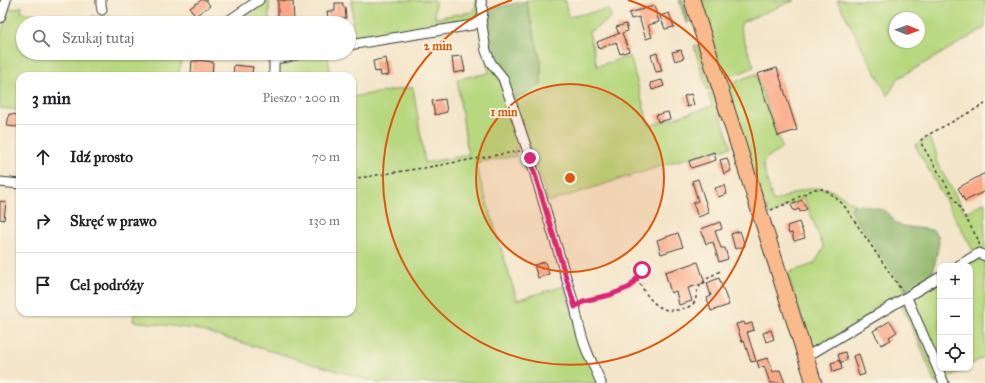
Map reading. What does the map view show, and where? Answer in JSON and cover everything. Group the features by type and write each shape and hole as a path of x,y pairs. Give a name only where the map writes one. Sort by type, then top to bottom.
{"main road":[{"path":"692,0 814,383"}],"street":[{"path":"0,18 6,0"},
{"path":"101,0 102,10"},
{"path":"235,16 259,0"},
{"path":"356,44 473,25 478,23 483,13 481,0"},
{"path":"481,19 486,51 491,63 503,78 527,150 587,351 601,383"},
{"path":"274,60 274,72"},
{"path":"0,182 16,184"},
{"path":"964,263 982,254"},
{"path":"806,357 937,279"},
{"path":"907,298 944,383"}],"path":[{"path":"982,254 979,241 948,186 922,145 921,140 985,104"},
{"path":"356,178 527,150"},
{"path":"760,215 815,189 827,191 843,204 907,298"},
{"path":"575,307 583,301 610,295 630,287 648,263"},
{"path":"637,278 648,297 656,305 664,310 675,311 693,304 700,285 706,279 722,270"}],"green space":[{"path":"267,0 269,0 269,16 243,16"},
{"path":"352,0 435,0 435,18 471,12 476,6 475,0 478,0 480,12 475,20 356,42 356,16 352,16"},
{"path":"526,0 565,0 568,17 609,9 611,18 589,32 597,66 630,56 649,126 712,106 708,94 712,93 714,94 731,147 677,161 548,202 535,159 513,99 541,85 541,62"},
{"path":"679,0 683,0 689,22 686,23"},
{"path":"700,0 795,0 742,22 740,28 754,67 738,74 726,75 722,73"},
{"path":"837,0 985,0 985,28 897,79 888,96"},
{"path":"526,1 541,62 541,85 513,99 502,72 490,49 487,23 488,9"},
{"path":"22,6 21,12 46,16 16,16 16,60 181,60 179,72 16,72 16,110 0,108 0,40 8,8 15,9"},
{"path":"697,45 712,87 711,89 707,90 694,46"},
{"path":"486,59 500,81 522,145 515,149 516,156 475,163 517,300 564,286 599,383 378,383 195,329 133,321 134,316 356,316 356,96 413,87 425,163 468,155 457,79 489,73"},
{"path":"289,60 328,60 330,72 277,72 279,63"},
{"path":"756,74 782,147 767,158 763,165 773,202 802,190 817,188 835,192 854,204 852,207 853,214 908,293 813,349 787,273 814,264 824,248 804,198 769,215 767,208 765,208 726,89 728,86 744,78"},
{"path":"929,138 936,152 936,161 965,213 985,202 985,250 982,248 974,252 915,145"},
{"path":"854,204 887,212 895,223 899,225 933,230 938,235 939,243 932,278 908,293 853,214 852,207"},
{"path":"976,257 983,259 985,262 985,356 973,363 973,263 967,263"},
{"path":"937,283 937,359 912,301 913,298"},
{"path":"905,303 940,383 935,383 901,304"},
{"path":"942,371 960,371 946,380"}],"building":[{"path":"201,0 206,0 210,6 195,16 190,8"},
{"path":"278,0 293,1 294,16 278,16"},
{"path":"335,3 343,3 346,16 328,16 327,11 335,11"},
{"path":"654,6 659,22 648,25 652,37 646,39 639,17 631,19 629,13"},
{"path":"669,13 674,27 665,29 660,16"},
{"path":"626,24 628,31 622,33 629,51 620,54 616,42 599,49 597,42 619,33 616,27"},
{"path":"681,50 684,58 675,61 672,52"},
{"path":"657,53 662,71 656,72 651,55"},
{"path":"462,56 465,71 454,73 452,57"},
{"path":"386,58 389,75 381,76 380,71 375,72 373,61"},
{"path":"192,61 213,62 212,72 191,72"},
{"path":"234,65 253,67 252,72 233,72"},
{"path":"777,68 797,130 778,136 757,74"},
{"path":"662,80 664,86 652,90 650,83"},
{"path":"691,94 694,105 687,107 684,96"},
{"path":"445,99 447,112 435,115 432,101"},
{"path":"668,112 670,119 658,122 656,115"},
{"path":"9,114 16,115 16,127 7,126"},
{"path":"714,152 716,160 691,168 689,161"},
{"path":"727,158 731,171 724,174 720,160"},
{"path":"985,173 985,191 965,201 958,188"},
{"path":"698,179 709,213 698,217 693,203 698,201 692,181"},
{"path":"725,185 727,194 718,197 715,188"},
{"path":"802,200 807,209 800,212 799,209 794,211 791,205"},
{"path":"0,201 6,202 4,220 0,219"},
{"path":"720,222 722,229 715,231 721,248 725,248 728,259 719,262 713,242 706,244 701,229"},
{"path":"799,222 805,238 794,241 792,233 789,234 787,226"},
{"path":"740,231 745,246 735,249 731,234"},
{"path":"678,233 683,247 661,254 657,240"},
{"path":"545,262 549,274 538,278 534,265"},
{"path":"698,262 705,283 688,288 692,301 679,305 676,291 671,293 665,272"},
{"path":"719,278 729,305 711,311 707,298 711,296 707,283"},
{"path":"890,321 897,332 889,337 891,340 881,345 873,331"},
{"path":"744,322 745,325 752,323 754,330 747,332 756,361 751,362 736,324"},
{"path":"771,330 774,339 766,342 763,333"},
{"path":"845,352 847,360 840,363 838,354"},
{"path":"859,354 865,374 859,376 853,356"},
{"path":"768,358 773,372 780,370 785,383 770,383 764,366 759,368 757,361"},
{"path":"840,360 842,369 833,372 831,363"}],"route":[{"path":"530,158 575,307 583,301 610,295 630,287 642,270"}]}
